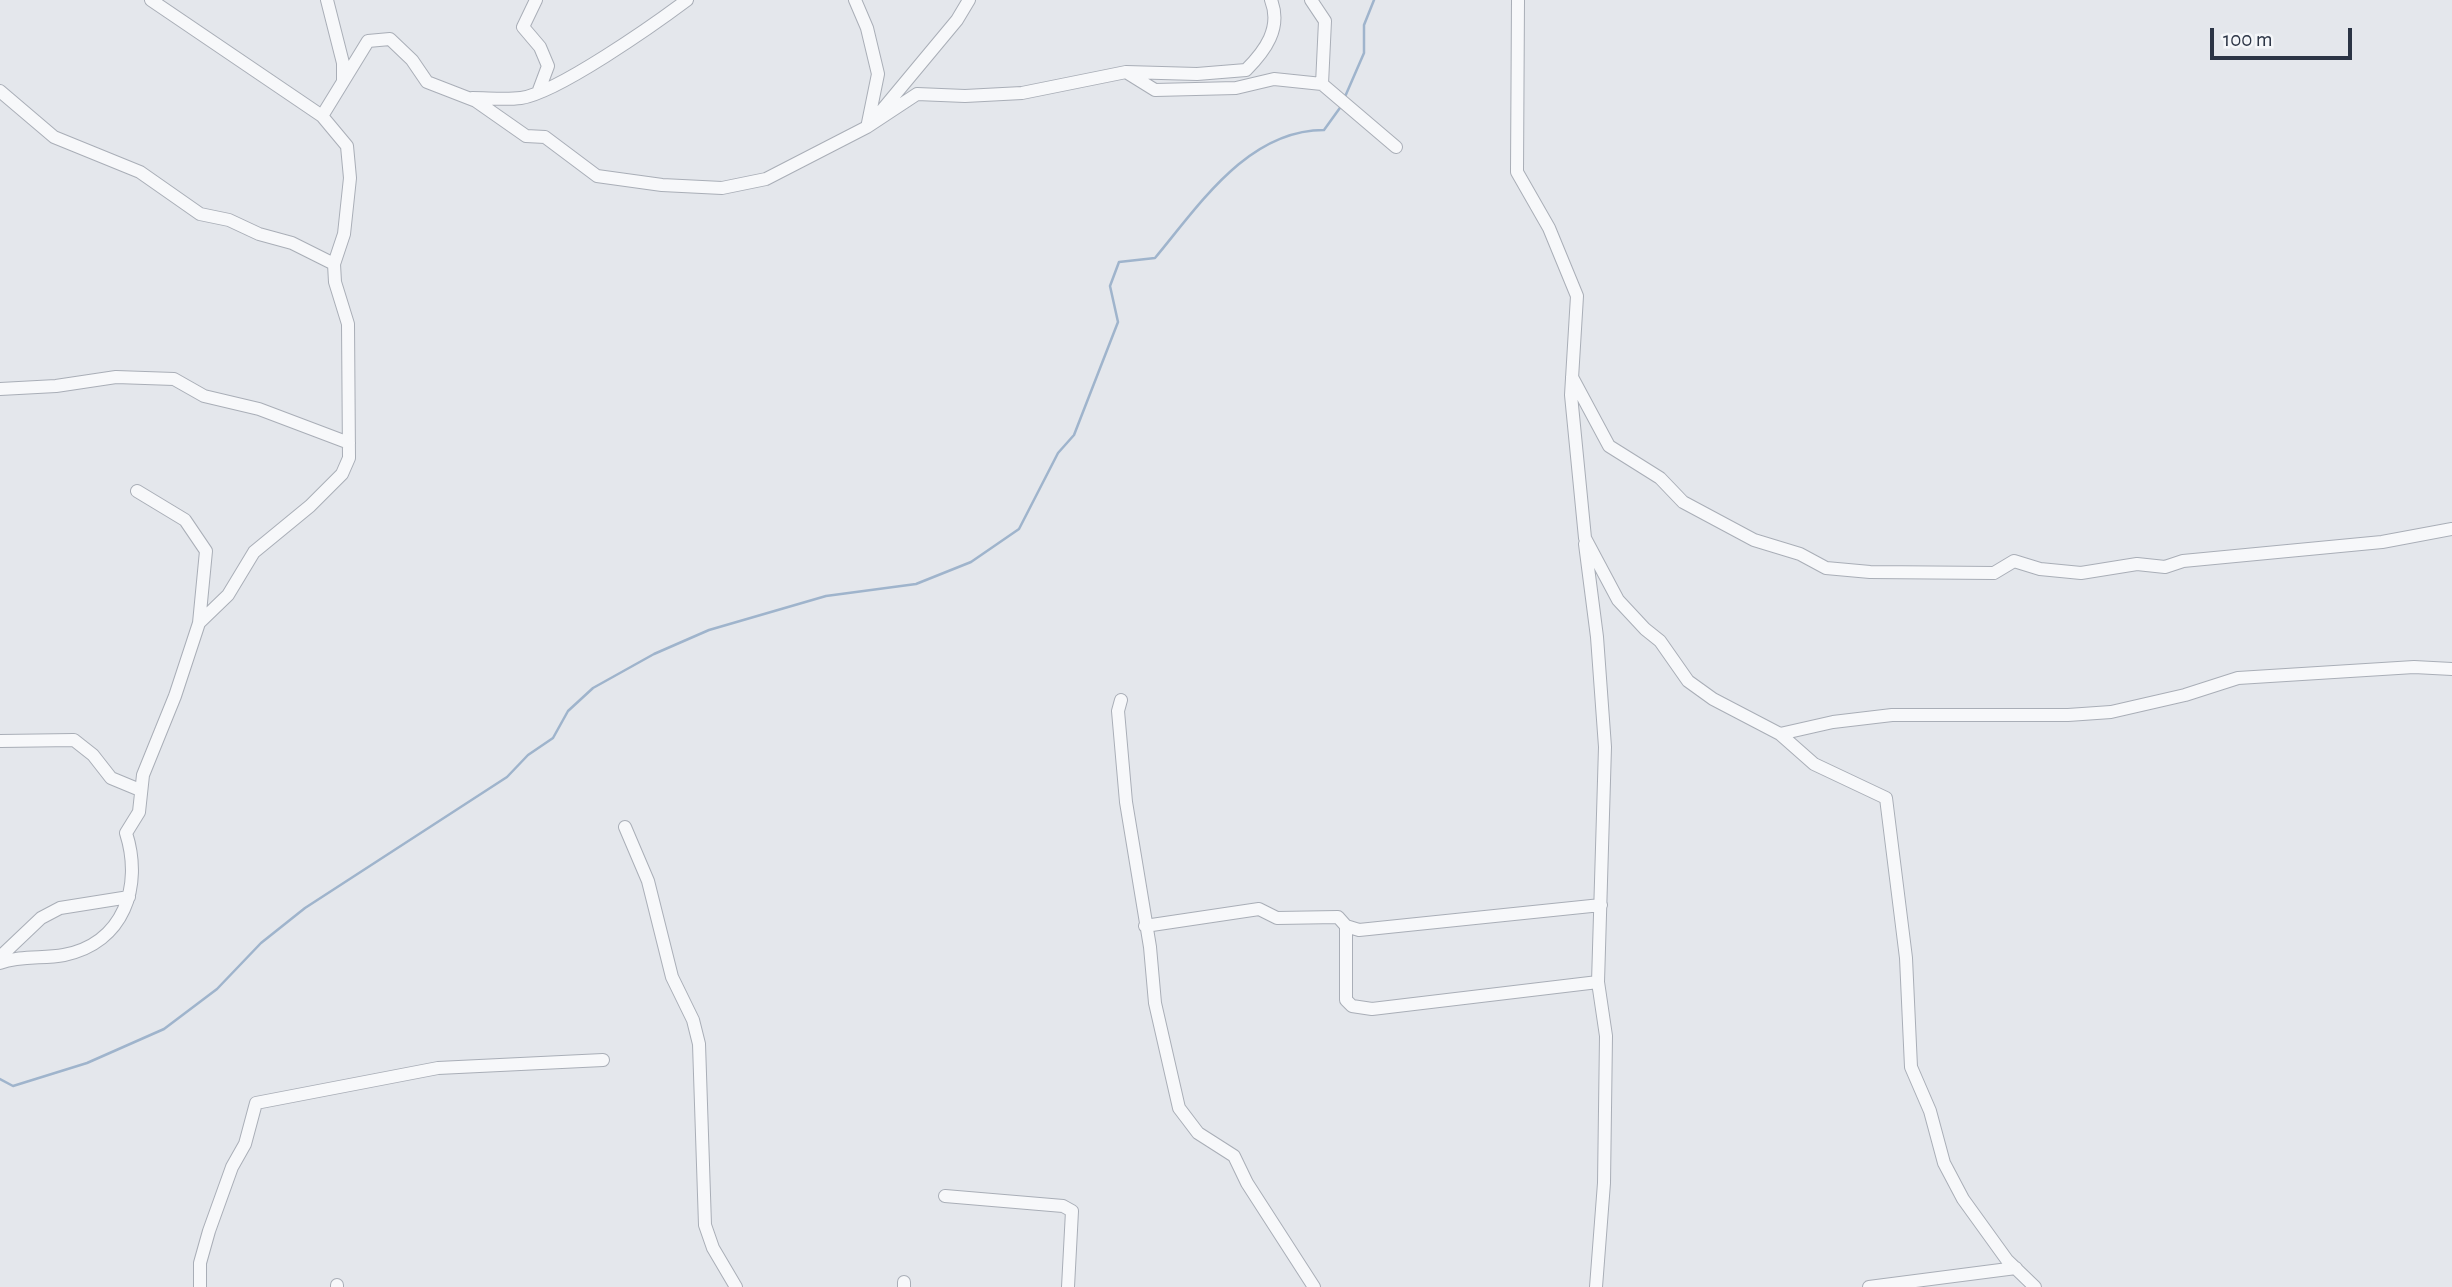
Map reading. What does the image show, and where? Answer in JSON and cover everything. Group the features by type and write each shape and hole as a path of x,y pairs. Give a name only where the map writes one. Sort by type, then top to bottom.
{"street":[{"path":"151,0 322,116 347,146 350,178 344,234 334,264 335,282 348,324 349,458 342,474 310,506 254,552 228,595 199,623"},
{"path":"327,0 343,63 343,83"},
{"path":"536,0 523,27 540,47 548,66 539,90"},
{"path":"468,98 523,98 566,78 649,28 687,0"},
{"path":"855,0 867,28 878,74 867,127"},
{"path":"322,116 368,41 390,39 412,60 427,82 468,98 526,136 545,137 597,176 662,185 722,188 766,179 867,127 917,94 965,96 1022,93 1126,72 1197,74 1247,70 1268,48 1275,10 1271,0"},
{"path":"1311,0 1325,21 1322,84"},
{"path":"1518,0 1517,172 1549,228 1577,296 1571,374 1589,596 1597,637 1605,747 1598,982 1606,1036 1604,1183 1596,1287"},
{"path":"867,127 964,4"},
{"path":"1126,72 1155,90 1236,88 1274,79 1322,84 1396,147"},
{"path":"0,91 54,137 140,172 200,214 229,220 259,234 292,243 334,264"},
{"path":"1571,374 1609,446 1660,478 1683,502 1754,540 1800,554 1826,568 1870,572 1994,573 2014,561 2040,569 2081,573 2137,564 2165,568 2183,561 2382,542 2452,529"},
{"path":"0,389 56,386 116,377 174,379 204,396 259,409 349,443"},
{"path":"0,963 13,958 65,955 86,947 110,934 129,897 134,879 133,854 126,833 139,812 143,775 175,695 199,623 206,551 185,520 137,492"},
{"path":"1585,538 1618,600 1660,641 1688,681 1713,699 1780,734 1814,764 1886,798 1906,958 1911,1068 1930,1111 1944,1163 1962,1199 2016,1268 2035,1287"},
{"path":"1780,734 1833,722 1892,715 2068,715 2111,712 2185,695 2238,678 2414,667 2452,669"},
{"path":"1121,700 1118,711 1126,802 1155,1003 1179,1108 1198,1133 1234,1156 1247,1183 1314,1287"},
{"path":"0,741 74,740 93,755 111,778 140,790"},
{"path":"625,827 648,881 672,977 693,1020 699,1044 705,1225 713,1248 736,1287"},
{"path":"0,957 41,918 60,908 129,897"},
{"path":"1145,926 1259,909 1277,918 1338,917 1346,926 1359,930 1601,905"},
{"path":"1346,926 1346,1000 1352,1006 1372,1009 1598,982"},
{"path":"200,1287 200,1263 209,1231 232,1167 245,1144 256,1103 438,1068 603,1060"},
{"path":"945,1196 1063,1206 1072,1211 1068,1287"},
{"path":"1869,1287 2016,1268"}],"waterway":[{"path":"1344,99 1364,53 1364,25 1374,0"},
{"path":"0,1079 13,1086 87,1063 164,1029 217,989 261,943 305,908 507,777 528,755 553,738 568,711 593,688 654,654 709,630 826,596 916,584 971,562 1019,529 1058,453 1074,435 1118,322 1110,286 1119,262 1155,258 1208,194 1249,156 1272,142 1297,133 1324,130 1342,105"}]}
